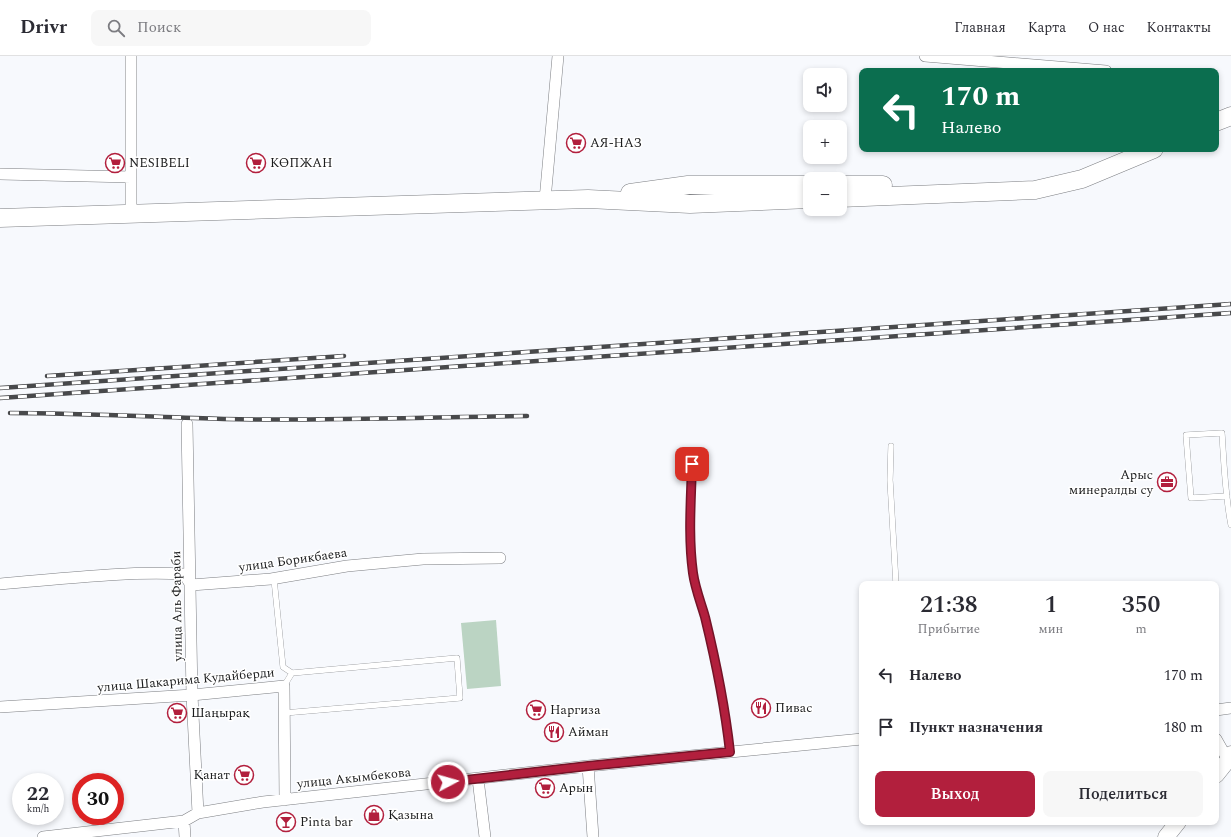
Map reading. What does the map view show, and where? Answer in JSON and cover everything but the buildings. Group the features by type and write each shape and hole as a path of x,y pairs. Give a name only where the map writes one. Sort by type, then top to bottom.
{"main road":[{"path":"1219,121 1231,116"},
{"path":"847,198 1035,190 1082,178 1147,152"},
{"path":"847,185 941,184 989,192"},
{"path":"588,199 688,185 803,185"},
{"path":"688,185 683,191 683,198 690,204"},
{"path":"0,218 545,200 588,199 690,204 803,199"},
{"path":"1219,772 1230,759"}],"street":[{"path":"131,56 131,213"},
{"path":"545,200 558,56"},
{"path":"925,56 1070,68"},
{"path":"0,174 131,177"},
{"name":"улица Аль Фараби","path":"188,424 192,695 198,813"},
{"name":"улица Борикбаева","path":"191,585 274,579 347,566 423,559 500,558"},
{"path":"0,584 93,576 159,573 184,574 191,585"},
{"name":"улица Шакарима Кудайберди","path":"0,707 192,695 284,686 285,800"},
{"path":"1219,710 1231,708"},
{"name":"улица Акымбекова","path":"43,837 184,821 198,813 263,802 588,766 859,739"},
{"path":"1219,743 1230,759"},
{"path":"588,766 593,837"},
{"path":"478,778 485,837"},
{"path":"184,821 185,837"}],"lane":[{"path":"1227,496 1191,498 1186,436 1222,433 1231,525"},
{"path":"891,446 890,480 896,581"},
{"path":"697,452 692,464 690,521 693,574 717,671 726,718 730,752"},
{"path":"274,579 283,667 292,673 457,658 460,698 284,713"},
{"path":"284,686 292,673"}],"green space":[{"path":"496,620 501,686 467,689 461,623"}],"railway":[{"path":"0,388 1231,304"},
{"path":"0,398 1231,313"},
{"path":"47,376 344,356"},
{"path":"10,413 224,419 527,416"}],"place":[{"name":"АЯ-НАЗ","path":"576,143"},
{"name":"NESIBELI","path":"115,163"},
{"name":"КӨПЖАН","path":"256,163"},
{"name":"Арыс минералды су","path":"1167,482"},
{"name":"Пивас","path":"761,708"},
{"name":"Наргиза","path":"536,710"},
{"name":"Шаңырақ","path":"177,713"},
{"name":"Айман","path":"554,732"},
{"name":"Қанат","path":"244,775"},
{"name":"Арын","path":"545,788"},
{"name":"Қазына","path":"374,815"},
{"name":"Pinta bar","path":"286,822"}],"route":[{"path":"448,782 730,752 726,718 717,671 693,574 690,521 692,464"}]}
